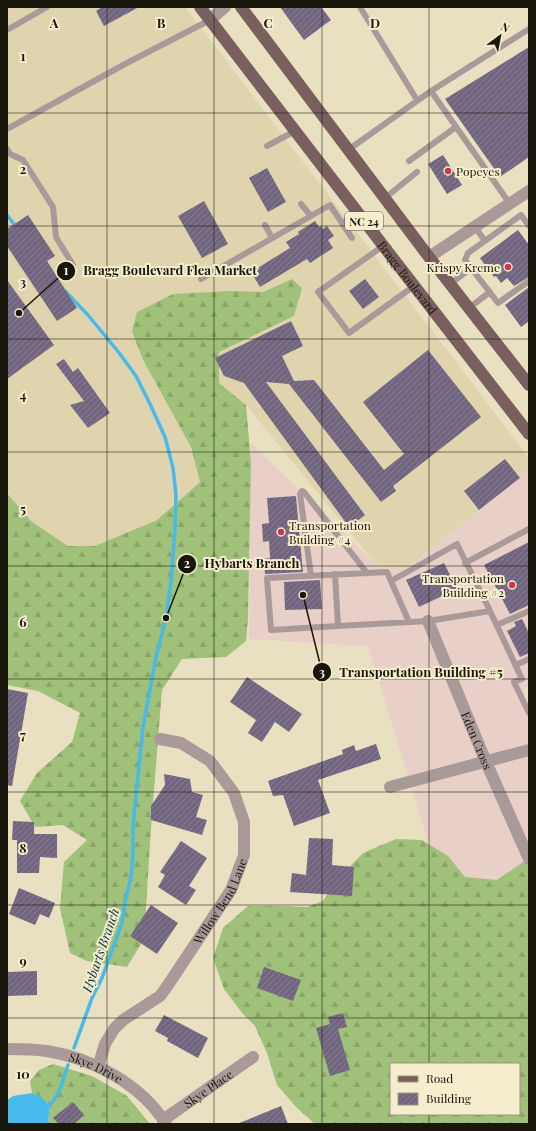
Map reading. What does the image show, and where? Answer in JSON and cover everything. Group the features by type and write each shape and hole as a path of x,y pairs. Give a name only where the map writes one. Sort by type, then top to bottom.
{"main road":[{"name":"Bragg Boulevard","path":"200,7 529,434"},
{"name":"NC 24","path":"241,7 429,257 529,385"}],"street":[{"path":"210,20 225,7"},
{"path":"429,257 529,191"},
{"name":"Eden Cross","path":"428,621 486,762 529,859"},
{"name":"Willow Bend Lane","path":"98,1067 105,1044 114,1029 123,1020 160,996 168,986 230,890 244,855 244,822 234,792 210,761 180,744 160,739"},
{"path":"390,787 529,750"},
{"name":"Skye Drive","path":"7,1049 47,1051 69,1056 98,1067 124,1081 136,1090 152,1106 164,1122"},
{"name":"Skye Place","path":"164,1122 253,1057"}],"lane":[{"path":"7,30 39,9 47,7"},
{"path":"360,7 417,100"},
{"path":"7,129 125,64 210,20"},
{"path":"348,150 417,100 529,29"},
{"path":"431,91 529,226"},
{"path":"409,161 456,127"},
{"path":"268,146 295,131"},
{"path":"7,149 10,154 23,160 53,207 56,237 73,265"},
{"path":"386,198 417,172"},
{"path":"302,204 311,216"},
{"path":"201,279 330,205 352,238"},
{"path":"342,223 358,213"},
{"path":"521,215 468,253 465,260 498,303 529,281"},
{"path":"265,225 272,238"},
{"path":"475,227 485,241"},
{"path":"383,246 318,292 349,333 414,286"},
{"path":"450,284 471,268"},
{"path":"469,308 490,292"},
{"path":"311,576 300,494 302,491 367,573"},
{"path":"466,563 529,529"},
{"path":"391,581 456,544 516,665 522,679 514,682 529,713"},
{"path":"409,622 387,572 268,578 270,630 428,621 490,611"},
{"path":"335,574 338,626"},
{"path":"497,625 528,611 529,619"},
{"path":"516,665 529,659"}],"shaded area":[{"path":"7,7 185,7 529,458 529,471 406,569 376,564 246,405 219,383 219,351 292,279 263,292 143,360 191,447 200,482 157,520 95,546 68,546 31,521 7,492"},
{"path":"251,443 376,564 406,569 529,471 529,542 484,565 510,614 529,605 529,686 523,689 529,703 529,1124 520,1115 520,1063 519,1063 450,913 368,646 249,639","holes":["297,496 303,571 270,558 269,541 263,541 262,524 269,523 267,498","444,563 457,589 419,607 406,580","320,580 322,609 286,610 284,582"]}],"green space":[{"path":"292,279 302,288 294,316 219,352 219,383 246,405 251,463 248,618 246,641 226,657 182,659 162,690 144,939 127,967 87,961 70,953 60,908 64,862 87,840 63,825 35,827 20,801 37,773 72,742 80,713 38,691 7,685 7,493 31,521 68,546 95,546 157,520 200,482 191,447 143,360 132,331 137,312 173,294 230,291 263,292"},
{"path":"396,839 422,840 448,856 465,877 497,880 529,858 529,1124 315,1124 297,1108 277,1085 267,1053 255,1026 242,1013 224,989 213,958 223,928 248,906 307,907 323,901 336,881 363,853"},
{"path":"53,1064 92,1076 127,1096 150,1124 48,1124 50,1106 41,1097 32,1093 30,1081 39,1070"}],"water":[{"path":"32,1093 41,1097 50,1106 48,1124 7,1124 7,1100 13,1096"}],"building":[{"path":"102,7 139,7 104,26 96,11"},
{"path":"280,7 321,7 331,20 304,40"},
{"path":"529,47 529,157 500,177 445,99"},
{"path":"443,155 462,185 447,194 428,164"},
{"path":"267,168 286,202 268,212 249,178"},
{"path":"204,201 228,244 202,258 178,216"},
{"path":"28,215 55,256 47,261 77,308 57,321 7,246 7,229"},
{"path":"315,221 319,227 321,226 323,229 327,226 334,236 328,240 333,248 310,263 307,259 260,287 251,272 290,248 286,242"},
{"name":"Krispy Kreme","path":"518,230 529,245 529,277 514,286 507,278 501,283 496,276 494,277 480,258"},
{"path":"365,279 379,297 363,309 349,291"},
{"path":"7,280 54,345 7,379"},
{"path":"529,287 529,321 521,327 505,305"},
{"path":"291,321 303,346 282,356 294,381 314,380 384,470 404,454 363,402 428,350 481,417 393,486 396,491 381,502 289,384 266,382 365,515 349,527 244,383 224,376 215,358"},
{"path":"64,359 73,372 78,368 110,413 88,428 70,405 84,401 56,364"},
{"path":"505,459 520,478 479,510 464,491"},
{"name":"Transportation Building #4","path":"296,496 303,572 265,574 264,559 270,558 269,541 263,542 262,524 269,523 267,498"},
{"name":"Transportation Building #2","path":"529,542 529,605 510,614 484,565"},
{"path":"444,563 457,589 419,607 406,580"},
{"path":"320,580 322,609 285,610 284,582"},
{"path":"522,619 529,633 529,653 520,657 507,631 516,626 514,622"},
{"path":"247,677 302,714 289,732 275,722 262,742 248,733 256,720 230,702"},
{"path":"7,689 28,693 12,786 7,785"},
{"path":"376,744 381,759 318,780 330,813 294,826 283,795 273,796 268,781 343,754 342,750 354,745 356,751"},
{"path":"164,774 190,779 192,792 203,795 196,817 207,820 202,835 151,820 151,806 165,785"},
{"path":"13,821 34,822 34,834 57,834 57,858 40,857 39,873 17,873 17,840 12,840"},
{"path":"309,838 333,839 332,865 354,867 352,896 290,892 292,873 306,875"},
{"path":"181,841 207,858 189,886 196,890 186,905 158,887 165,875 160,872"},
{"path":"19,888 55,903 49,918 40,914 35,925 9,914"},
{"path":"151,905 178,923 157,954 130,936"},
{"path":"264,967 301,980 293,1001 257,988"},
{"path":"37,971 37,995 7,996 7,972"},
{"path":"343,1013 347,1027 338,1029 350,1070 330,1076 316,1028 330,1024 328,1017"},
{"path":"164,1015 208,1038 198,1058 167,1041 168,1038 155,1031"},
{"path":"73,1102 84,1115 74,1124 59,1124 53,1118"},
{"path":"281,1106 288,1124 237,1124"}],"waterway":[{"name":"Hybarts Branch","path":"7,215 16,227"},
{"name":"Hybarts Branch","path":"65,291 88,315 136,376 165,437 173,468 176,495 171,582 166,618 156,657 143,727 133,825 131,877 122,923 74,1048"},
{"name":"Hybarts Branch","path":"46,1107 57,1095 68,1065"}],"place":[{"name":"Popeyes","path":"448,171"},
{"name":"Krispy Kreme","path":"508,267"},
{"name":"Bragg Boulevard Flea Market","path":"19,313"},
{"name":"Transportation Building #4","path":"281,532"},
{"name":"Transportation Building #2","path":"512,585"},
{"name":"Transportation Building #5","path":"303,595"},
{"name":"Hybarts Branch","path":"166,618"}]}
